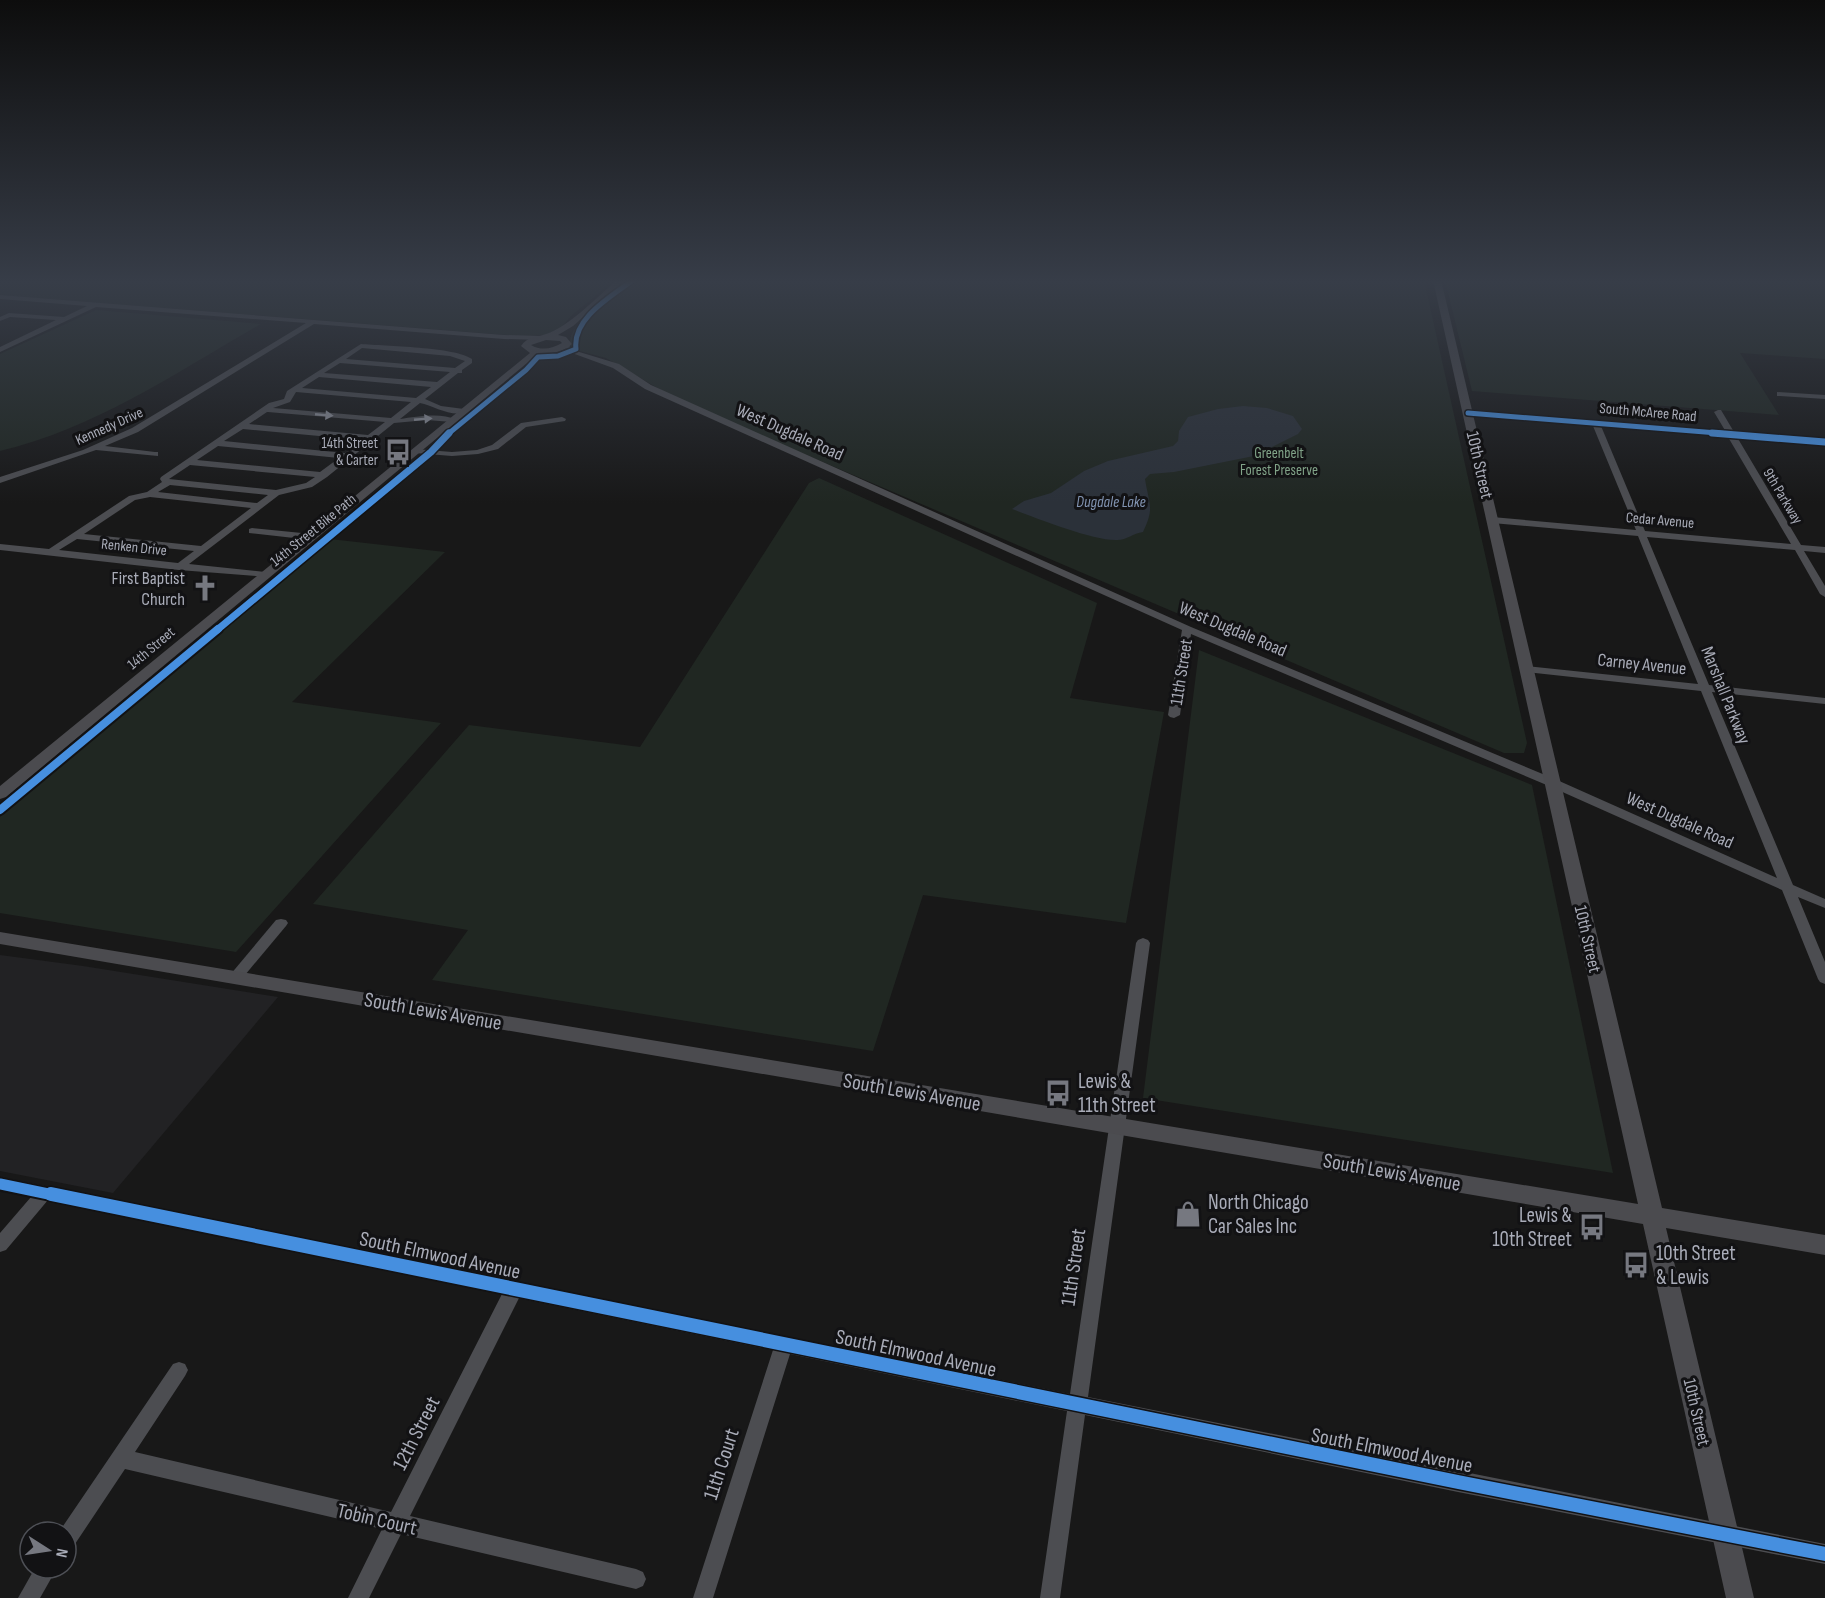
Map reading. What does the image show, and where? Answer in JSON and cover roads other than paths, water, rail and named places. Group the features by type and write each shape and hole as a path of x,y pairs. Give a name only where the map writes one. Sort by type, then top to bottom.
{"street":[{"name":"Kennedy Drive","path":"0,480 96,448 155,419 260,355"},
{"path":"168,482 164,479 187,462 266,409 287,400 295,390 348,355"},
{"path":"150,494 168,482 276,493 309,485 440,386 469,361 454,355"},
{"name":"14th Street","path":"517,366 523,355"},
{"name":"14th Street","path":"0,794 517,366 536,355"},
{"path":"564,355 585,359 632,377"},
{"path":"582,355 616,366 632,377"},
{"name":"10th Street","path":"1454,355 1740,1598"},
{"path":"339,361 459,371"},
{"path":"317,375 440,386"},
{"name":"West Dugdale Road","path":"632,377 648,387 724,422 1187,629 1553,783 1825,904"},
{"path":"295,390 419,401 431,403 439,408 464,411"},
{"path":"1780,394 1825,397"},
{"path":"266,409 394,421 427,418 452,420"},
{"name":"9th Parkway","path":"1718,412 1825,594"},
{"name":"South McAree Road","path":"1468,413 1825,441"},
{"path":"415,451 478,452 495,447 524,425 562,419"},
{"name":"Marshall Parkway","path":"1596,423 1825,979"},
{"path":"241,426 372,438"},
{"path":"215,444 348,456"},
{"path":"96,448 155,454"},
{"path":"187,462 324,475"},
{"path":"179,567 276,493"},
{"path":"51,552 132,498 150,494 259,506"},
{"name":"Cedar Avenue","path":"1492,520 1825,550"},
{"path":"252,531 312,537"},
{"path":"75,536 202,549"},
{"name":"Renken Drive","path":"0,547 265,575"},
{"name":"11th Street","path":"1174,715 1187,629"},
{"name":"Carney Avenue","path":"1526,669 1825,701"},
{"path":"235,978 281,923"},
{"name":"South Lewis Avenue","path":"0,938 1825,1245"},
{"name":"11th Street","path":"1050,1598 1143,943"},
{"name":"South Elmwood Avenue","path":"0,1184 1825,1554"},
{"path":"0,1245 44,1193"},
{"name":"12th Street","path":"358,1598 514,1289"},
{"name":"11th Court","path":"703,1598 784,1344"},
{"path":"78,1521 179,1370"},
{"name":"Tobin Court","path":"119,1458 636,1579"},
{"path":"28,1598 40,1580"}],"water":[{"name":"Dugdale Lake","path":"1243,406 1267,408 1293,416 1302,429 1298,434 1254,456 1174,472 1150,474 1145,479 1150,511 1143,532 1121,540 1094,537 1012,509 1024,501 1051,493 1084,471 1108,461 1173,446 1178,441 1179,431 1188,417 1218,409"}],"place":[{"name":"14th Street & Carter","path":"398,452"},
{"name":"First Baptist Church","path":"205,588"},
{"name":"Lewis & 11th Street","path":"1058,1093"},
{"name":"North Chicago Car Sales Inc","path":"1188,1214"},
{"name":"Lewis & 10th Street","path":"1592,1227"},
{"name":"10th Street & Lewis","path":"1636,1265"}],"park label":[{"name":"Greenbelt Forest Preserve","path":"1279,462"}]}
